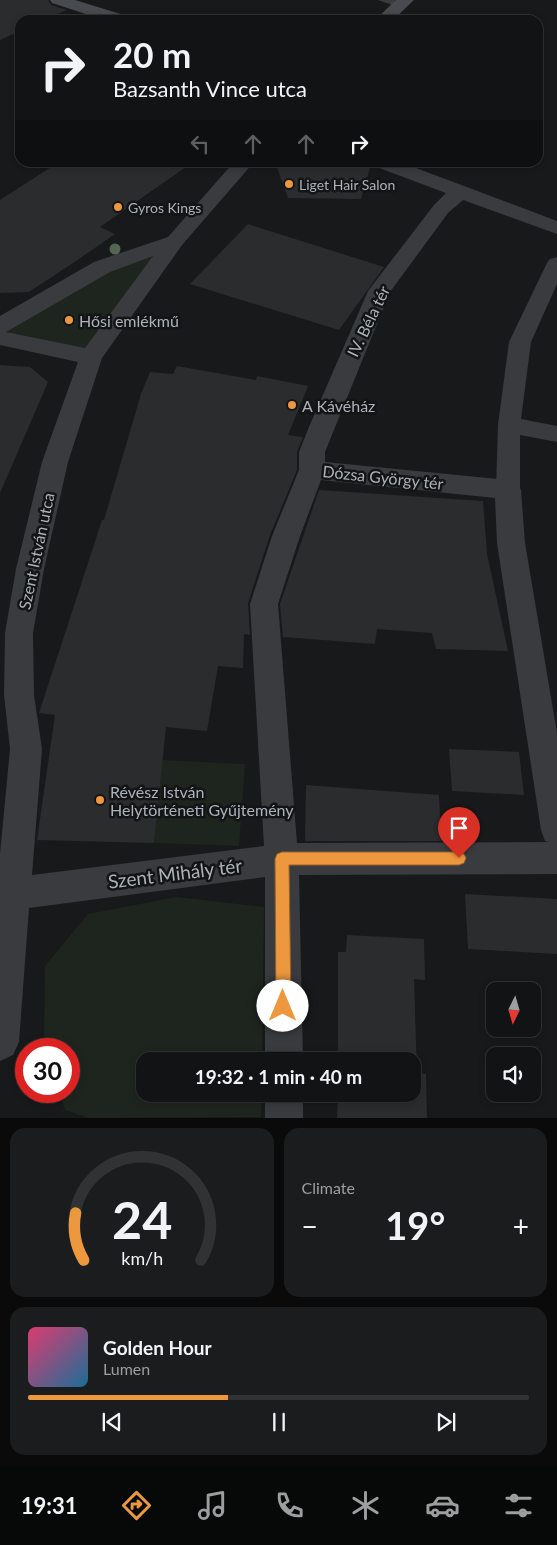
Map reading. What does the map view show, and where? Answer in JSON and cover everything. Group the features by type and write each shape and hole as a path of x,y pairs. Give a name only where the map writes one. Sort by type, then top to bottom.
{"main road":[{"path":"58,0 105,15"},
{"path":"389,15 403,2"}],"street":[{"name":"Szent István utca","path":"14,894 26,749 19,695 19,633 30,569 55,462 91,357 174,241 241,167"},
{"path":"395,167 557,228"},
{"name":"IV. Béla tér","path":"312,470 312,452 321,427 380,291 441,209 461,191"},
{"name":"Szent István utca","path":"0,326 102,267 174,241"},
{"path":"557,264 520,342 509,424 508,490 511,543 557,830"},
{"path":"0,338 91,357"},
{"path":"509,424 557,434"},
{"name":"Dózsa György tér","path":"282,859 264,604 286,536 312,470 508,490"},
{"name":"Szent Mihály tér","path":"14,894 282,859 557,858"},
{"path":"282,859 284,1052"},
{"path":"0,1042 14,894"},
{"path":"284,1102 284,1118"}],"lane":[{"path":"383,0 403,2"}],"shaded area":[{"path":"175,241 91,357 0,338 0,326 102,267"},
{"path":"162,760 245,764 239,846 154,843"},
{"path":"176,897 264,907 262,1052 136,1052 136,1102 262,1102 261,1117 88,1118 65,1110 63,1103 80,1103 80,1038 44,1038 45,966 88,914"}],"building":[{"path":"0,0 48,0 51,5 67,10 56,15 15,15 15,33 0,40"},
{"path":"51,167 186,167 100,227 115,234 29,292 0,293 0,200"},
{"path":"277,167 370,167 361,199 288,198"},
{"path":"248,224 384,267 339,330 190,284"},
{"path":"0,365 30,367 48,382 0,493"},
{"path":"177,366 256,380 257,376 308,386 288,435 303,437 297,452 297,470 270,535 248,603 250,635 244,634 243,668 218,666 207,731 166,727 154,843 37,840 55,715 39,713 102,520 104,520 141,394 150,372 173,374"},
{"path":"319,490 483,501 487,554 508,651 436,649 432,633 377,629 375,644 283,637 280,604"},
{"path":"449,749 519,752 524,795 452,791"},
{"path":"306,785 439,795 441,841 305,841"},
{"path":"465,894 557,899 557,954 468,949"},
{"path":"347,935 424,939 425,980 414,979 416,1052 338,1052 338,952 346,952"},
{"path":"421,1073 426,1074 427,1118 337,1118 338,1102 421,1102"}],"place":[{"name":"Liget Hair Salon","path":"289,184"},
{"name":"Gyros Kings","path":"118,207"},
{"name":"Hősi emlékmű","path":"69,320"},
{"name":"A Kávéház","path":"292,405"},
{"name":"Révész István Helytörténeti Gyűjtemény","path":"100,800"}],"route":[{"path":"283,1006 282,859 459,858"}]}
